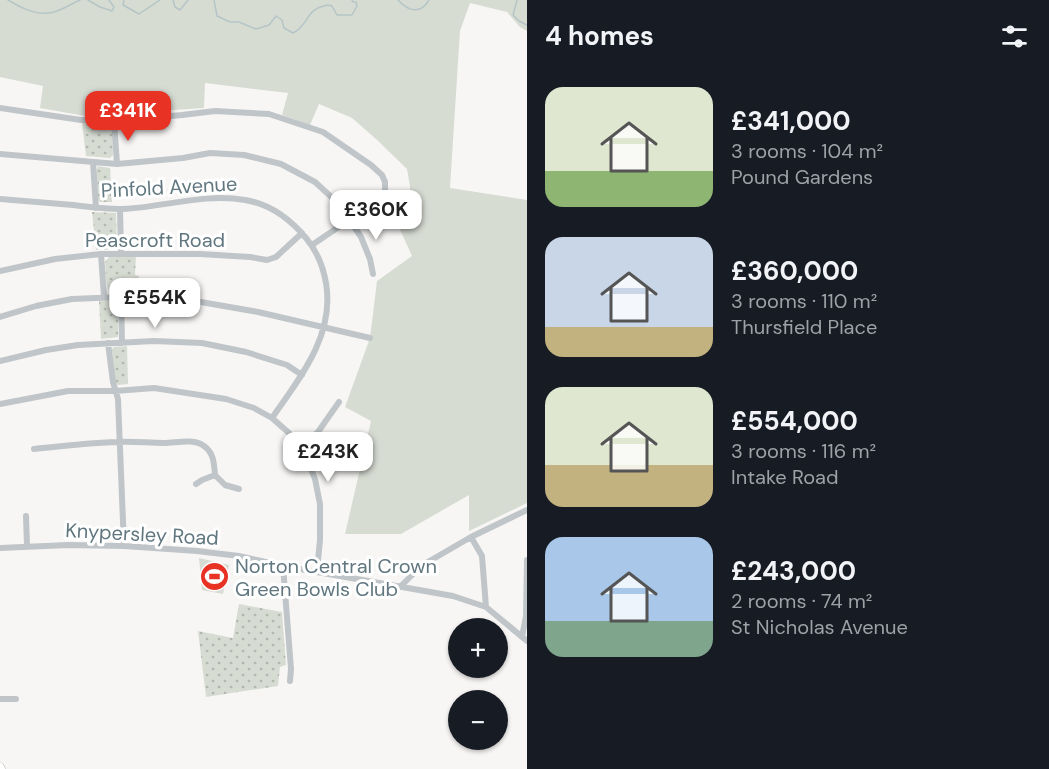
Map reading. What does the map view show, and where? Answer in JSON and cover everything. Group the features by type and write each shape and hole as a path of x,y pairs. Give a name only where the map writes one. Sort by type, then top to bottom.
{"street":[{"path":"0,108 81,120 114,121 214,111 269,114 323,132 371,165 385,182 385,190 371,206 312,244"},
{"path":"114,121 117,164"},
{"path":"0,154 117,164 210,153 244,155 281,164 315,183 339,204 361,237 373,274"},
{"path":"93,162 96,208"},
{"name":"Pinfold Avenue","path":"0,199 120,209 230,198 248,200 269,207 285,217 312,244 321,261 327,291 327,310 319,342 302,375 272,418"},
{"path":"120,209 121,254"},
{"name":"Peascroft Road","path":"0,271 55,259 101,254 200,254 267,260 276,257 302,233"},
{"path":"101,254 104,297"},
{"path":"121,297 122,343"},
{"path":"0,317 72,299 121,297 195,301 258,312 370,338"},
{"path":"0,361 78,345 154,341 202,344 256,355 287,365 302,375"},
{"path":"108,344 113,382 118,399 124,546"},
{"path":"0,404 68,391 154,388 208,395 254,408 272,418 289,433 301,447 315,479 320,504 317,572"},
{"path":"301,447 318,432 339,402"},
{"path":"34,449 78,444 190,441 204,445 211,453 215,475 225,485 239,489"},
{"path":"196,484 215,475"},
{"path":"401,586 420,566 471,537 527,510"},
{"path":"26,516 27,546"},
{"path":"471,537 482,556 486,607 524,639"},
{"name":"Knypersley Road","path":"0,548 124,546 239,556 453,596 486,607"},
{"path":"524,639 527,561"},
{"path":"284,566 290,681"},
{"path":"0,699 16,699"}],"shaded area":[{"path":"0,0 527,0 527,31 520,27 507,12 470,3 460,31 450,188 527,200 527,503 469,531 469,495 401,534 345,534 371,421 345,407 370,338 377,281 412,256 398,225 410,206 407,169 376,139 352,118 319,104 310,125 282,115 288,93 205,83 204,108 85,116 40,108 43,86 0,77"},
{"path":"82,123 109,124 112,128 113,155 110,158 86,156"},
{"path":"98,166 110,168 112,202 98,200 96,171"},
{"path":"92,212 116,213 117,246 115,249 96,250"},
{"path":"136,256 135,275 139,276 138,292 111,293 106,282 105,262 109,257"},
{"path":"116,300 118,302 118,337 101,339 99,301"},
{"path":"127,346 128,384 118,385 115,383 112,349"},
{"name":"Norton Central Crown Green Bowls Club","path":"199,558 229,565 223,594 202,590"},
{"path":"239,604 282,612 286,665 280,667 278,686 206,697 198,631 233,638"}],"waterway":[{"path":"8,0 38,13 57,11 80,0"},
{"path":"88,0 112,11 114,7 109,0"},
{"path":"124,0 123,5 139,14 160,0"},
{"path":"173,0 175,7 180,10 188,0"},
{"path":"214,0 217,16 230,22 239,22 256,29 269,25 276,16 282,20 284,28 293,33 320,7 328,5 332,6 337,15 352,15 357,6 352,0"},
{"path":"398,0 414,10 422,8 429,0"},
{"path":"517,0 513,15 527,25"}],"place":[{"name":"Norton Central Crown Green Bowls Club","path":"214,577"}]}
